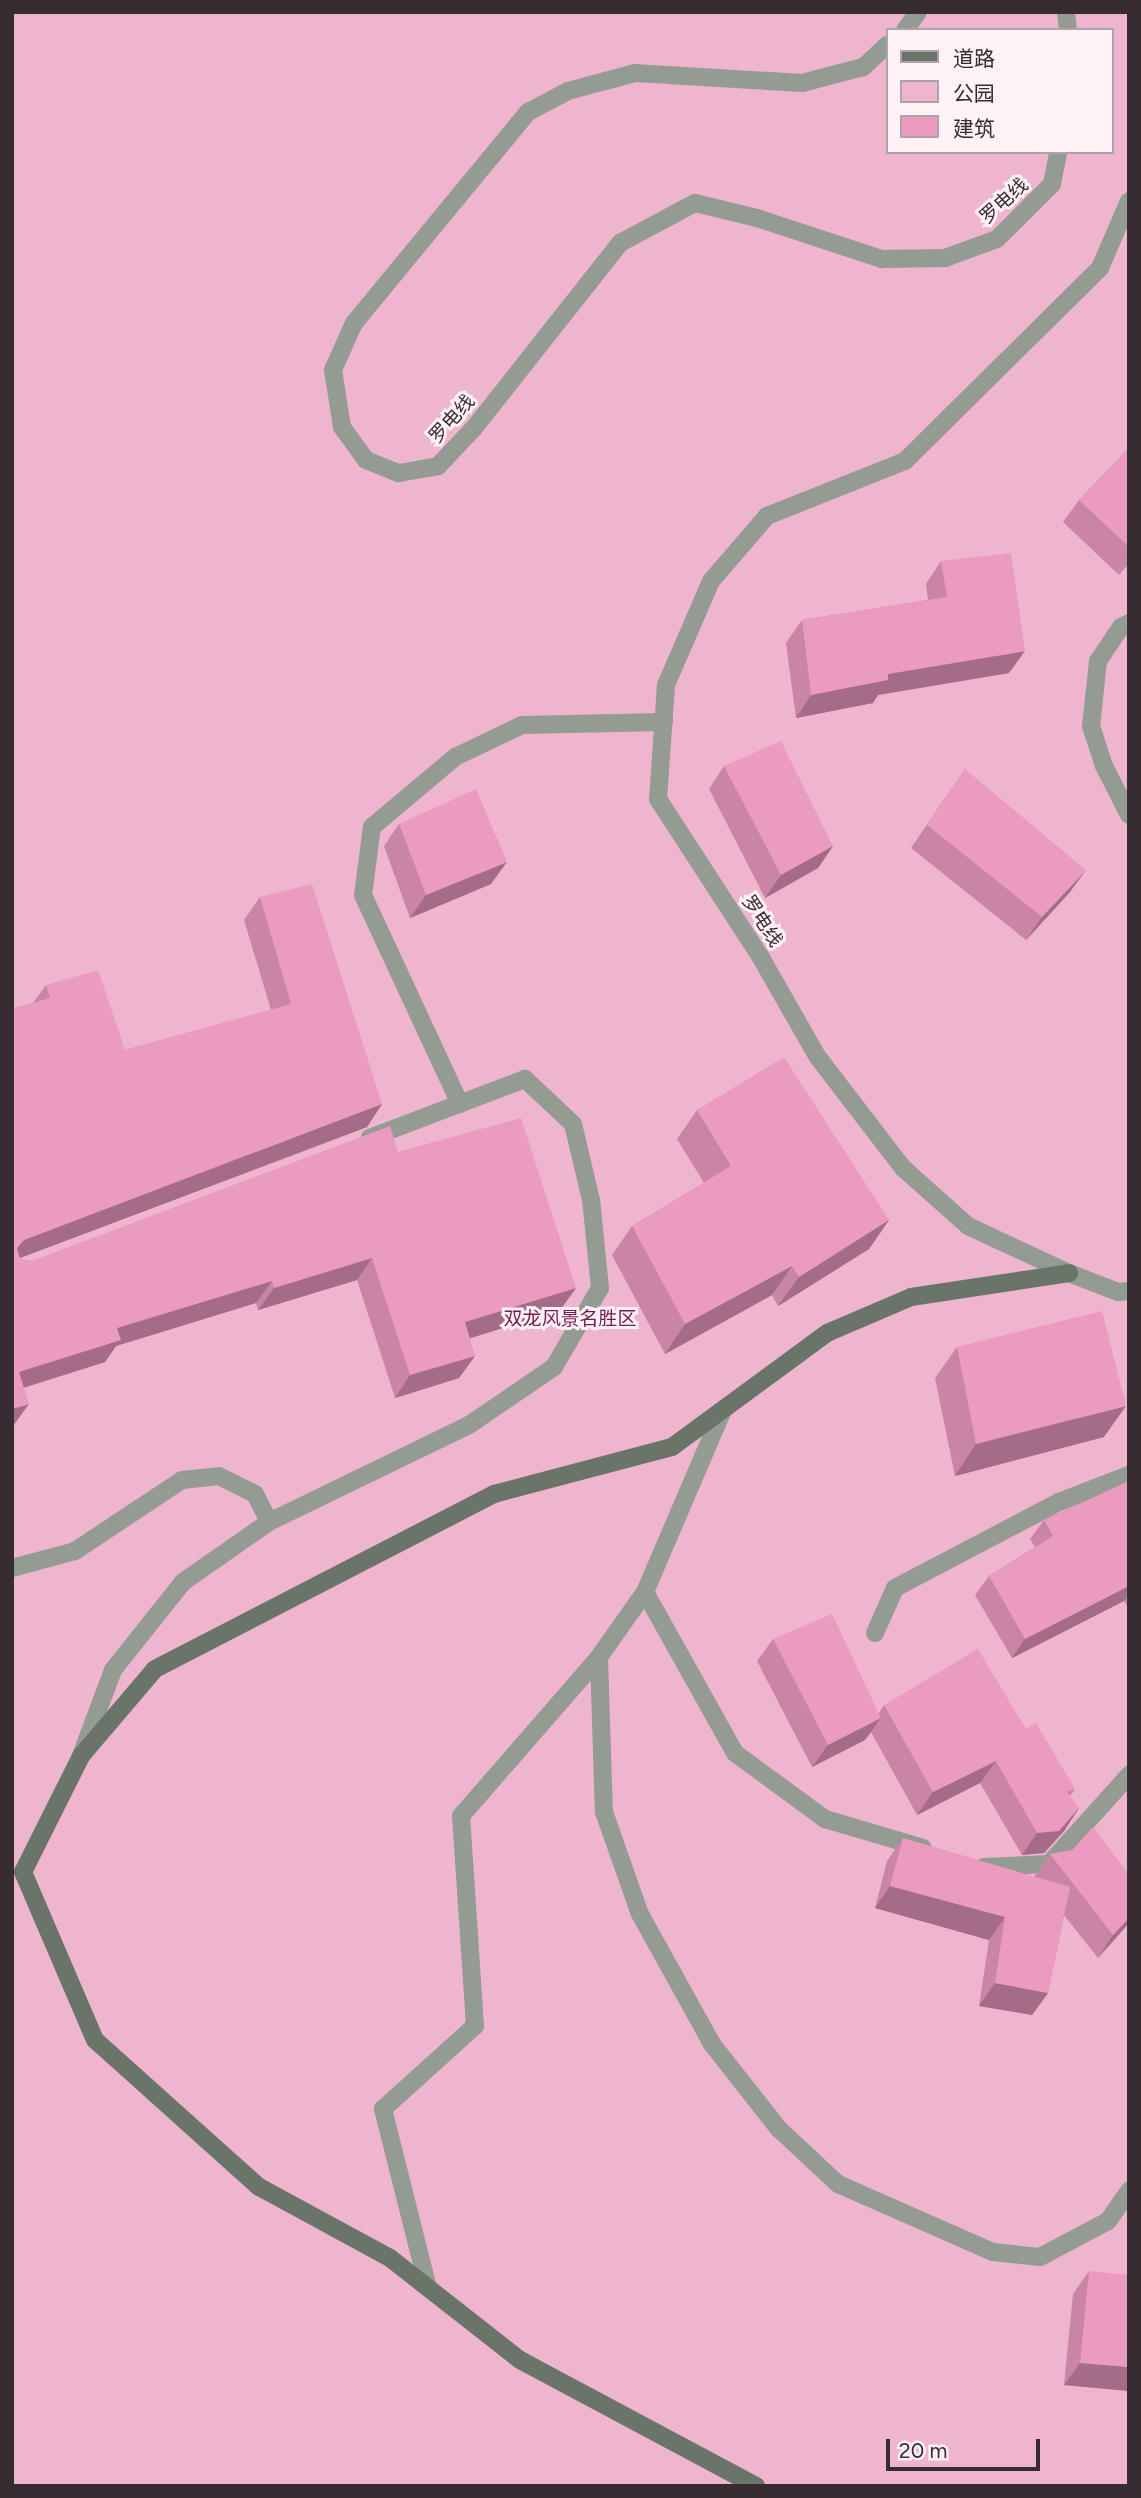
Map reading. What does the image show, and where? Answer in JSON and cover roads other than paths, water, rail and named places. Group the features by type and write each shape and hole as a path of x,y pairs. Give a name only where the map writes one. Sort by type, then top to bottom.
{"main road":[{"path":"756,2486 520,2360 390,2258 259,2187 95,2040 23,1872 81,1756 155,1669 494,1494 672,1447 827,1333 911,1297 1069,1273"}],"street":[{"path":"906,28 918,12"},
{"name":"罗电线","path":"886,46 863,67 802,83 635,73 568,91 528,111 354,323 333,370 342,427 366,460 399,472 438,466 474,428 620,243 695,203 757,218 882,259 945,258 997,239 1052,184 1058,154"},
{"name":"罗电线","path":"1129,201 1100,268 905,461 767,516 711,581 666,685 659,799 760,956 817,1056 903,1168 968,1226 1069,1273 1118,1292 1129,1291"},
{"path":"1129,623 1121,626 1098,661 1091,726 1104,766 1129,815"},
{"path":"460,1104 363,895 372,827 455,757 522,725 664,722"},
{"path":"81,1756 113,1670 183,1582 269,1522 469,1425 554,1367 600,1288 591,1200 573,1124 524,1079 357,1143"},
{"path":"428,2288 383,2109 475,2026 461,1816 598,1657 645,1592 723,1410"},
{"path":"875,1633 895,1588 1059,1502 1129,1475"},
{"path":"12,1568 75,1550 182,1480 219,1476 255,1494 269,1522"},
{"path":"645,1592 735,1753 825,1819 942,1854"},
{"path":"598,1657 604,1812 639,1914 712,2044 779,2129 838,2184 953,2237 993,2252 1040,2257 1108,2221 1129,2191"},
{"path":"966,1862 990,1869 1049,1864 1129,1775"}],"park label":[{"name":"双龙风景名胜区","path":"570,1319"}]}
